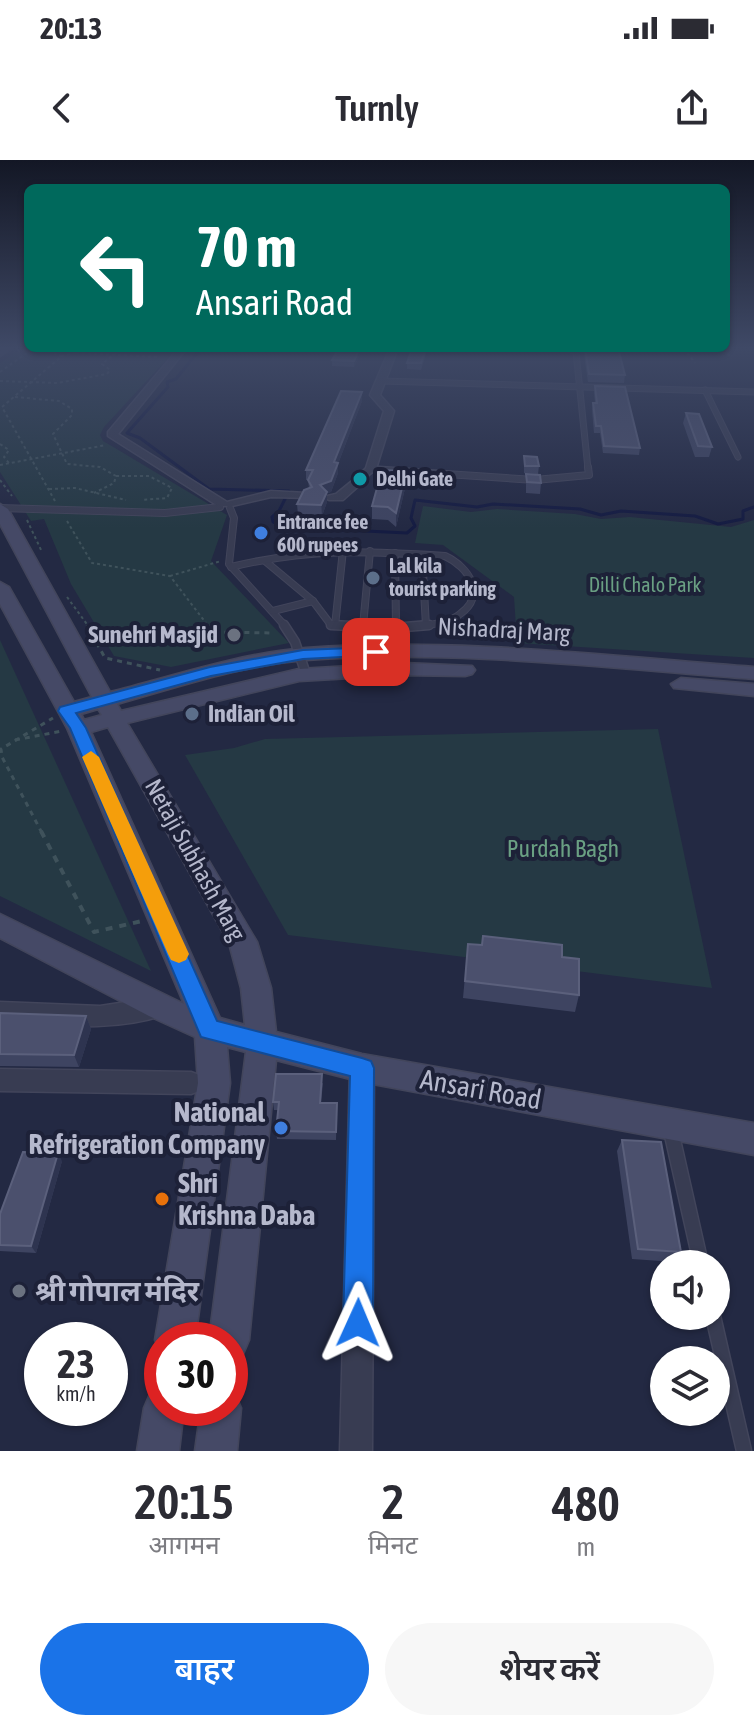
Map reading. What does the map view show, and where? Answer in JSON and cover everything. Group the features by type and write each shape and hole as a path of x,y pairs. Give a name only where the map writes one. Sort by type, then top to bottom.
{"main road":[{"name":"Netaji Subhash Marg","path":"6,508 110,710 243,942 256,988 262,1040 259,1087 231,1322"},
{"name":"Netaji Subhash Marg","path":"0,587 72,719 210,1029 214,1083 178,1322"},
{"name":"Nishadraj Marg","path":"72,719 227,691 304,664 400,651 521,656 754,673"},
{"name":"Nishadraj Marg","path":"304,664 526,671 754,690"},
{"name":"Ansari Road","path":"0,925 159,1007 210,1029 362,1068 754,1139"},
{"path":"158,1451 161,1426"},
{"path":"216,1451 219,1426"}],"street":[{"path":"132,407 112,434 226,506 277,495 302,496"},
{"path":"329,497 339,498 364,476 389,411 386,407"},
{"path":"0,1012 91,1018 126,1016 159,1007"},
{"path":"356,1451 362,1068"},
{"path":"0,1080 191,1083"}],"lane":[{"path":"364,476 535,480 589,475 583,407"},
{"path":"713,407 738,457"},
{"path":"6,508 160,514 226,506 234,518 229,563 273,611 304,664"},
{"path":"229,563 343,550 422,555 455,560 470,575 474,586 468,611 445,623 426,626 335,626 327,624 313,601 265,561"},
{"path":"335,626 343,550"},
{"path":"363,626 370,551"},
{"path":"395,553 396,626"},
{"path":"422,555 426,626"},
{"path":"273,611 313,601"},
{"path":"669,1122 698,1250"},
{"path":"716,1330 744,1451"}],"path":[{"path":"69,407 72,415 53,434 67,464 110,469 116,476 149,476 172,488 167,498 140,500"},
{"path":"0,465 121,442"},
{"path":"0,444 9,450 4,457 9,463"},
{"path":"94,493 114,483 116,476"},
{"path":"0,480 6,508 37,536 45,560"},
{"path":"49,489 75,488 131,501"},
{"path":"170,576 229,563"},
{"path":"68,597 86,622 105,658 167,672"},
{"path":"72,719 11,740 1,749 2,757 94,932 161,917"},
{"path":"11,740 72,719"}],"green space":[{"path":"0,407 122,407 104,427 100,435 103,441 227,515 211,561 289,643 171,667 114,656 71,584 44,519 31,521 0,472"},
{"name":"Dilli Chalo Park","path":"423,506 471,512 497,509 575,514 601,519 630,517 731,527 754,520 754,658 517,643 514,597 443,545 415,543"},
{"path":"0,640 151,971 0,896"},
{"name":"Purdah Bagh","path":"658,729 712,988 288,935 185,755 234,748 265,739"}],"building":[{"path":"334,407 356,407 334,462 338,463 331,481 320,485 327,492 321,505 297,504 304,490 312,487 308,480 313,470 306,470"},
{"path":"594,407 630,407 640,448 604,446 601,426 596,426"},
{"path":"686,413 699,414 712,447 698,446"},
{"path":"524,456 537,457 539,466 525,466"},
{"path":"382,470 406,471 396,513 388,507 372,506"},
{"path":"526,474 540,475 541,483 527,482"},
{"path":"483,936 562,945 562,957 579,959 579,995 465,981 468,944 482,945"},
{"path":"0,1013 86,1016 74,1055 0,1054"},
{"path":"276,1074 322,1074 320,1103 337,1103 336,1132 276,1131 279,1102 273,1102"},
{"path":"622,1140 661,1142 681,1250 638,1249"},
{"path":"23,1152 58,1153 31,1246 0,1245 0,1214"}],"waterway":[{"path":"150,407 127,433 140,438 209,489 289,491 279,511 272,517 273,522 283,527 407,533 415,526 411,518 415,500 477,507 493,504 580,509 601,515 621,511 695,516 718,524 743,519 743,511 754,507"}],"slow traffic":[{"path":"91,757 179,954"}],"place":[{"name":"Delhi Gate","path":"360,479"},
{"name":"Entrance fee 600 rupees","path":"261,533"},
{"name":"Lal kila tourist parking","path":"373,578"},
{"name":"Sunehri Masjid","path":"234,635"},
{"name":"Indian Oil","path":"192,714"},
{"name":"National Refrigeration Company","path":"281,1128"},
{"name":"Shri Krishna Daba","path":"162,1199"},
{"name":"श्री गोपाल मंदिर","path":"19,1291"}],"route":[{"path":"358,1323 362,1068 210,1029 78,728 66,711 210,672 303,654 376,652"}]}
